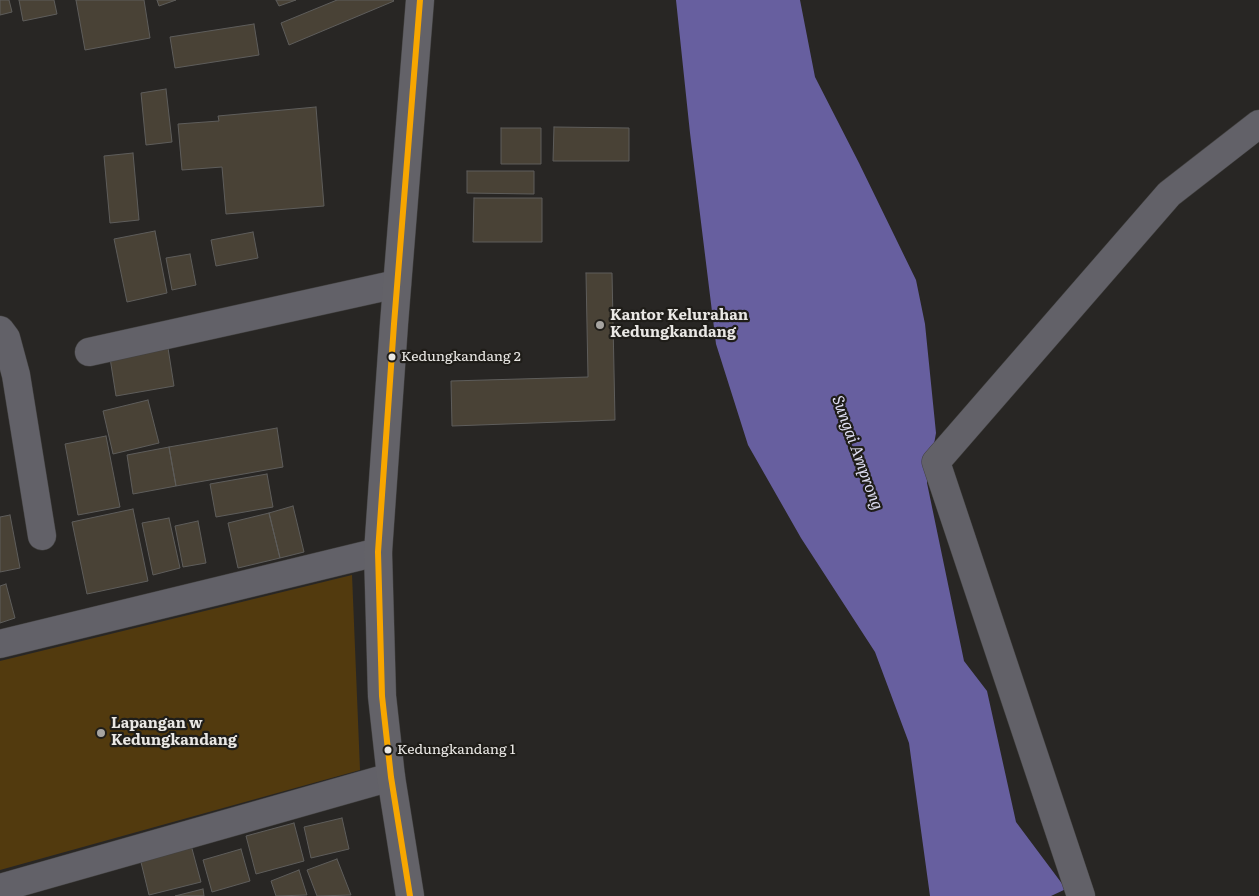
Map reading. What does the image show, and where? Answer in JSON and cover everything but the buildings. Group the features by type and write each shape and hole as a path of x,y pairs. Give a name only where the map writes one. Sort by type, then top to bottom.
{"main road":[{"path":"410,896 391,777 382,696 378,552 420,0"}],"street":[{"path":"1081,896 936,462 1169,194 1259,124"},
{"path":"89,352 397,284"},
{"path":"0,330 6,338 16,375 42,536"},
{"path":"0,644 378,552"},
{"path":"0,888 391,777"}],"shaded area":[{"path":"352,575 360,770 0,870 0,661"}],"water":[{"name":"Sungai Amprong","path":"676,0 800,0 815,77 916,280 925,324 936,433 927,483 964,661 987,691 1016,822 1066,889 1051,896 930,896 909,743 875,652 801,538 748,445 716,344"}],"transit line":[{"path":"410,896 391,777 382,696 378,552 420,0"}],"place":[{"name":"Kantor Kelurahan Kedungkandang","path":"600,325"},
{"name":"Kedungkandang 2","path":"392,357"},
{"name":"Lapangan w Kedungkandang","path":"101,733"},
{"name":"Kedungkandang 1","path":"388,750"}]}
